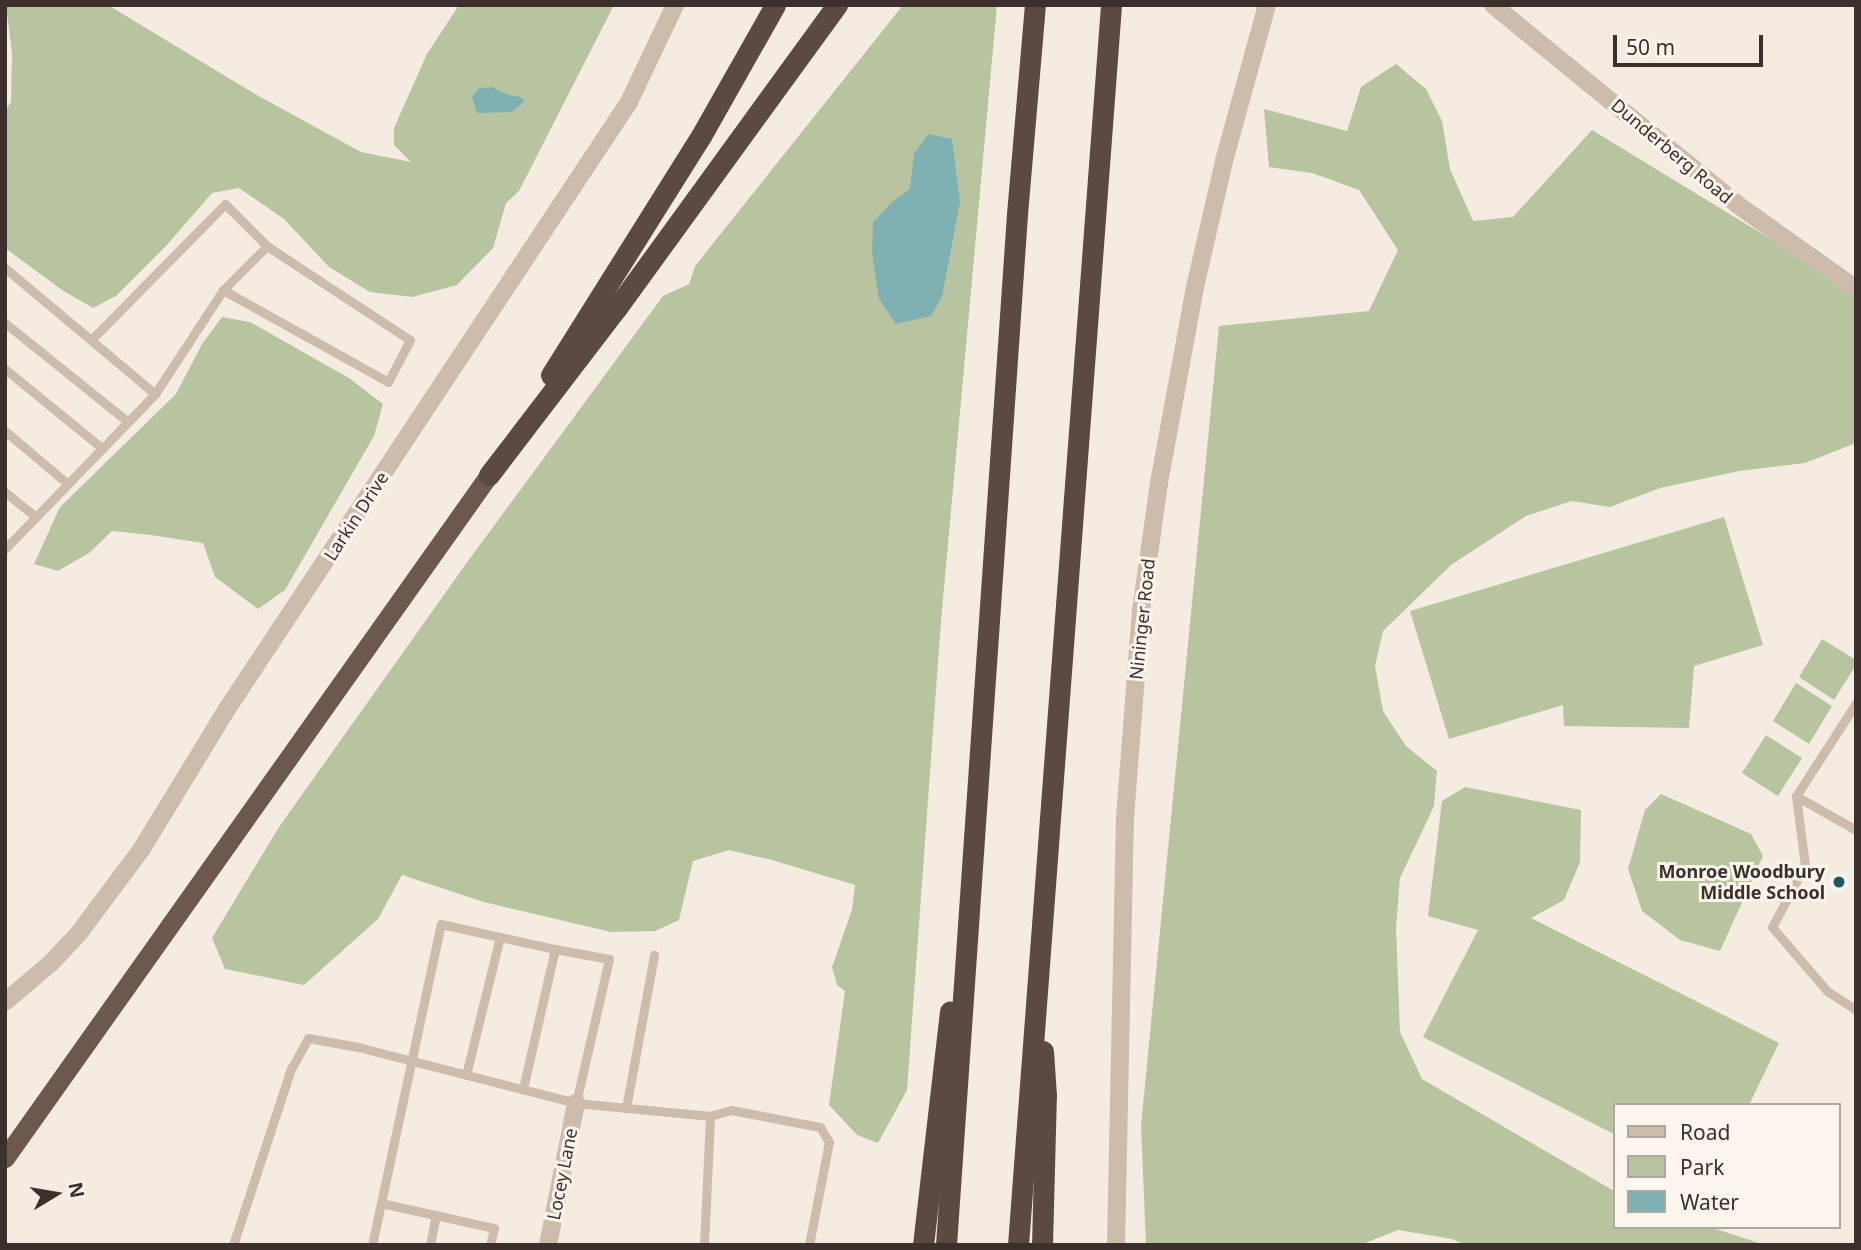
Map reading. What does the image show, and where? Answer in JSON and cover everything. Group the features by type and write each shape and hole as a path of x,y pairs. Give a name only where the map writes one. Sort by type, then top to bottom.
{"highway":[{"path":"489,475 694,147 775,5"},
{"path":"5,1158 489,475 616,309 837,5"},
{"path":"946,1245 1017,214 1035,5"},
{"path":"1018,1245 1111,5"},
{"path":"923,1245 941,1065 972,871"},
{"path":"1038,962 1046,1096 1042,1245"}],"street":[{"name":"Larkin Drive","path":"5,1002 51,964 79,933 141,850 227,709 629,102 675,5"},
{"name":"Nininger Road","path":"1116,1245 1124,831 1141,611 1159,483 1195,287 1224,161 1267,5"},
{"name":"Dunderberg Road","path":"1493,5 1738,205 1856,289"},
{"name":"Locey Lane","path":"548,1245 576,1103"}],"lane":[{"path":"91,340 225,204 267,246 410,340 388,382 223,290"},
{"path":"5,549 155,394 223,290 267,246"},
{"path":"5,268 155,394"},
{"path":"5,323 128,422"},
{"path":"5,369 102,448"},
{"path":"5,431 68,484"},
{"path":"5,492 36,517"},
{"path":"1856,704 1796,796 1805,865 1772,927 1827,991 1856,1010"},
{"path":"1796,796 1856,830"},
{"path":"372,1245 441,924 609,959 576,1103"},
{"path":"466,1075 500,937"},
{"path":"523,1089 555,949"},
{"path":"626,1108 654,955"},
{"path":"233,1245 291,1069 308,1038 413,1061 576,1103 710,1116 731,1110 821,1127 829,1142 809,1245"},
{"path":"704,1245 710,1116"},
{"path":"381,1203 494,1228 490,1245"},
{"path":"430,1245 436,1215"}],"green space":[{"path":"6,5 108,5 255,94 361,152 411,162 394,145 394,128 427,54 459,5 614,5 519,191 506,203 493,248 457,285 412,297 370,292 329,267 284,219 239,188 212,193 165,247 116,296 93,308 62,290 5,248 5,111 11,102 12,54"},
{"path":"903,5 997,5 941,621 907,1090 878,1143 857,1135 829,1105 845,991 837,985 832,967 852,910 855,885 772,860 729,850 693,861 679,920 655,931 611,932 484,902 402,875 378,919 304,985 225,969 212,938 279,827 468,561 663,296 689,284 695,266"},
{"path":"1396,64 1426,89 1442,121 1450,169 1473,221 1513,217 1592,130 1856,291 1856,443 1805,463 1739,471 1660,488 1610,507 1572,501 1526,516 1451,565 1383,631 1375,666 1383,711 1406,746 1437,771 1434,806 1400,878 1396,928 1400,1032 1422,1079 1612,1190 1612,1229 1716,1229 1765,1245 1466,1245 1452,1239 1398,1230 1360,1245 1146,1245 1141,1126 1219,326 1369,311 1398,250 1359,190 1312,173 1269,167 1264,109 1347,131 1361,87"},
{"path":"222,317 250,322 349,378 383,404 374,436 285,590 258,609 215,577 203,543 151,535 112,531 89,553 58,571 34,564 60,507 176,394 202,344"},
{"path":"1724,517 1763,645 1694,666 1689,728 1564,726 1563,705 1449,739 1410,611"},
{"path":"1822,639 1856,660 1856,665 1834,700 1799,677"},
{"path":"1796,683 1832,706 1809,744 1773,721"},
{"path":"1766,735 1802,758 1778,796 1742,773"},
{"path":"1465,787 1581,810 1580,862 1564,900 1531,918 1779,1043 1750,1103 1612,1103 1612,1133 1423,1037 1478,930 1428,916 1442,801"},
{"path":"1661,794 1751,834 1763,856 1720,951 1680,940 1642,911 1628,869 1645,810"}],"water":[{"path":"492,87 525,101 512,112 477,113 472,97 479,88"},
{"path":"928,134 952,139 960,202 942,297 931,316 896,324 879,299 872,253 873,222 892,202 910,189 914,154"}],"place":[{"name":"Monroe Woodbury Middle School","path":"1839,882"}]}
